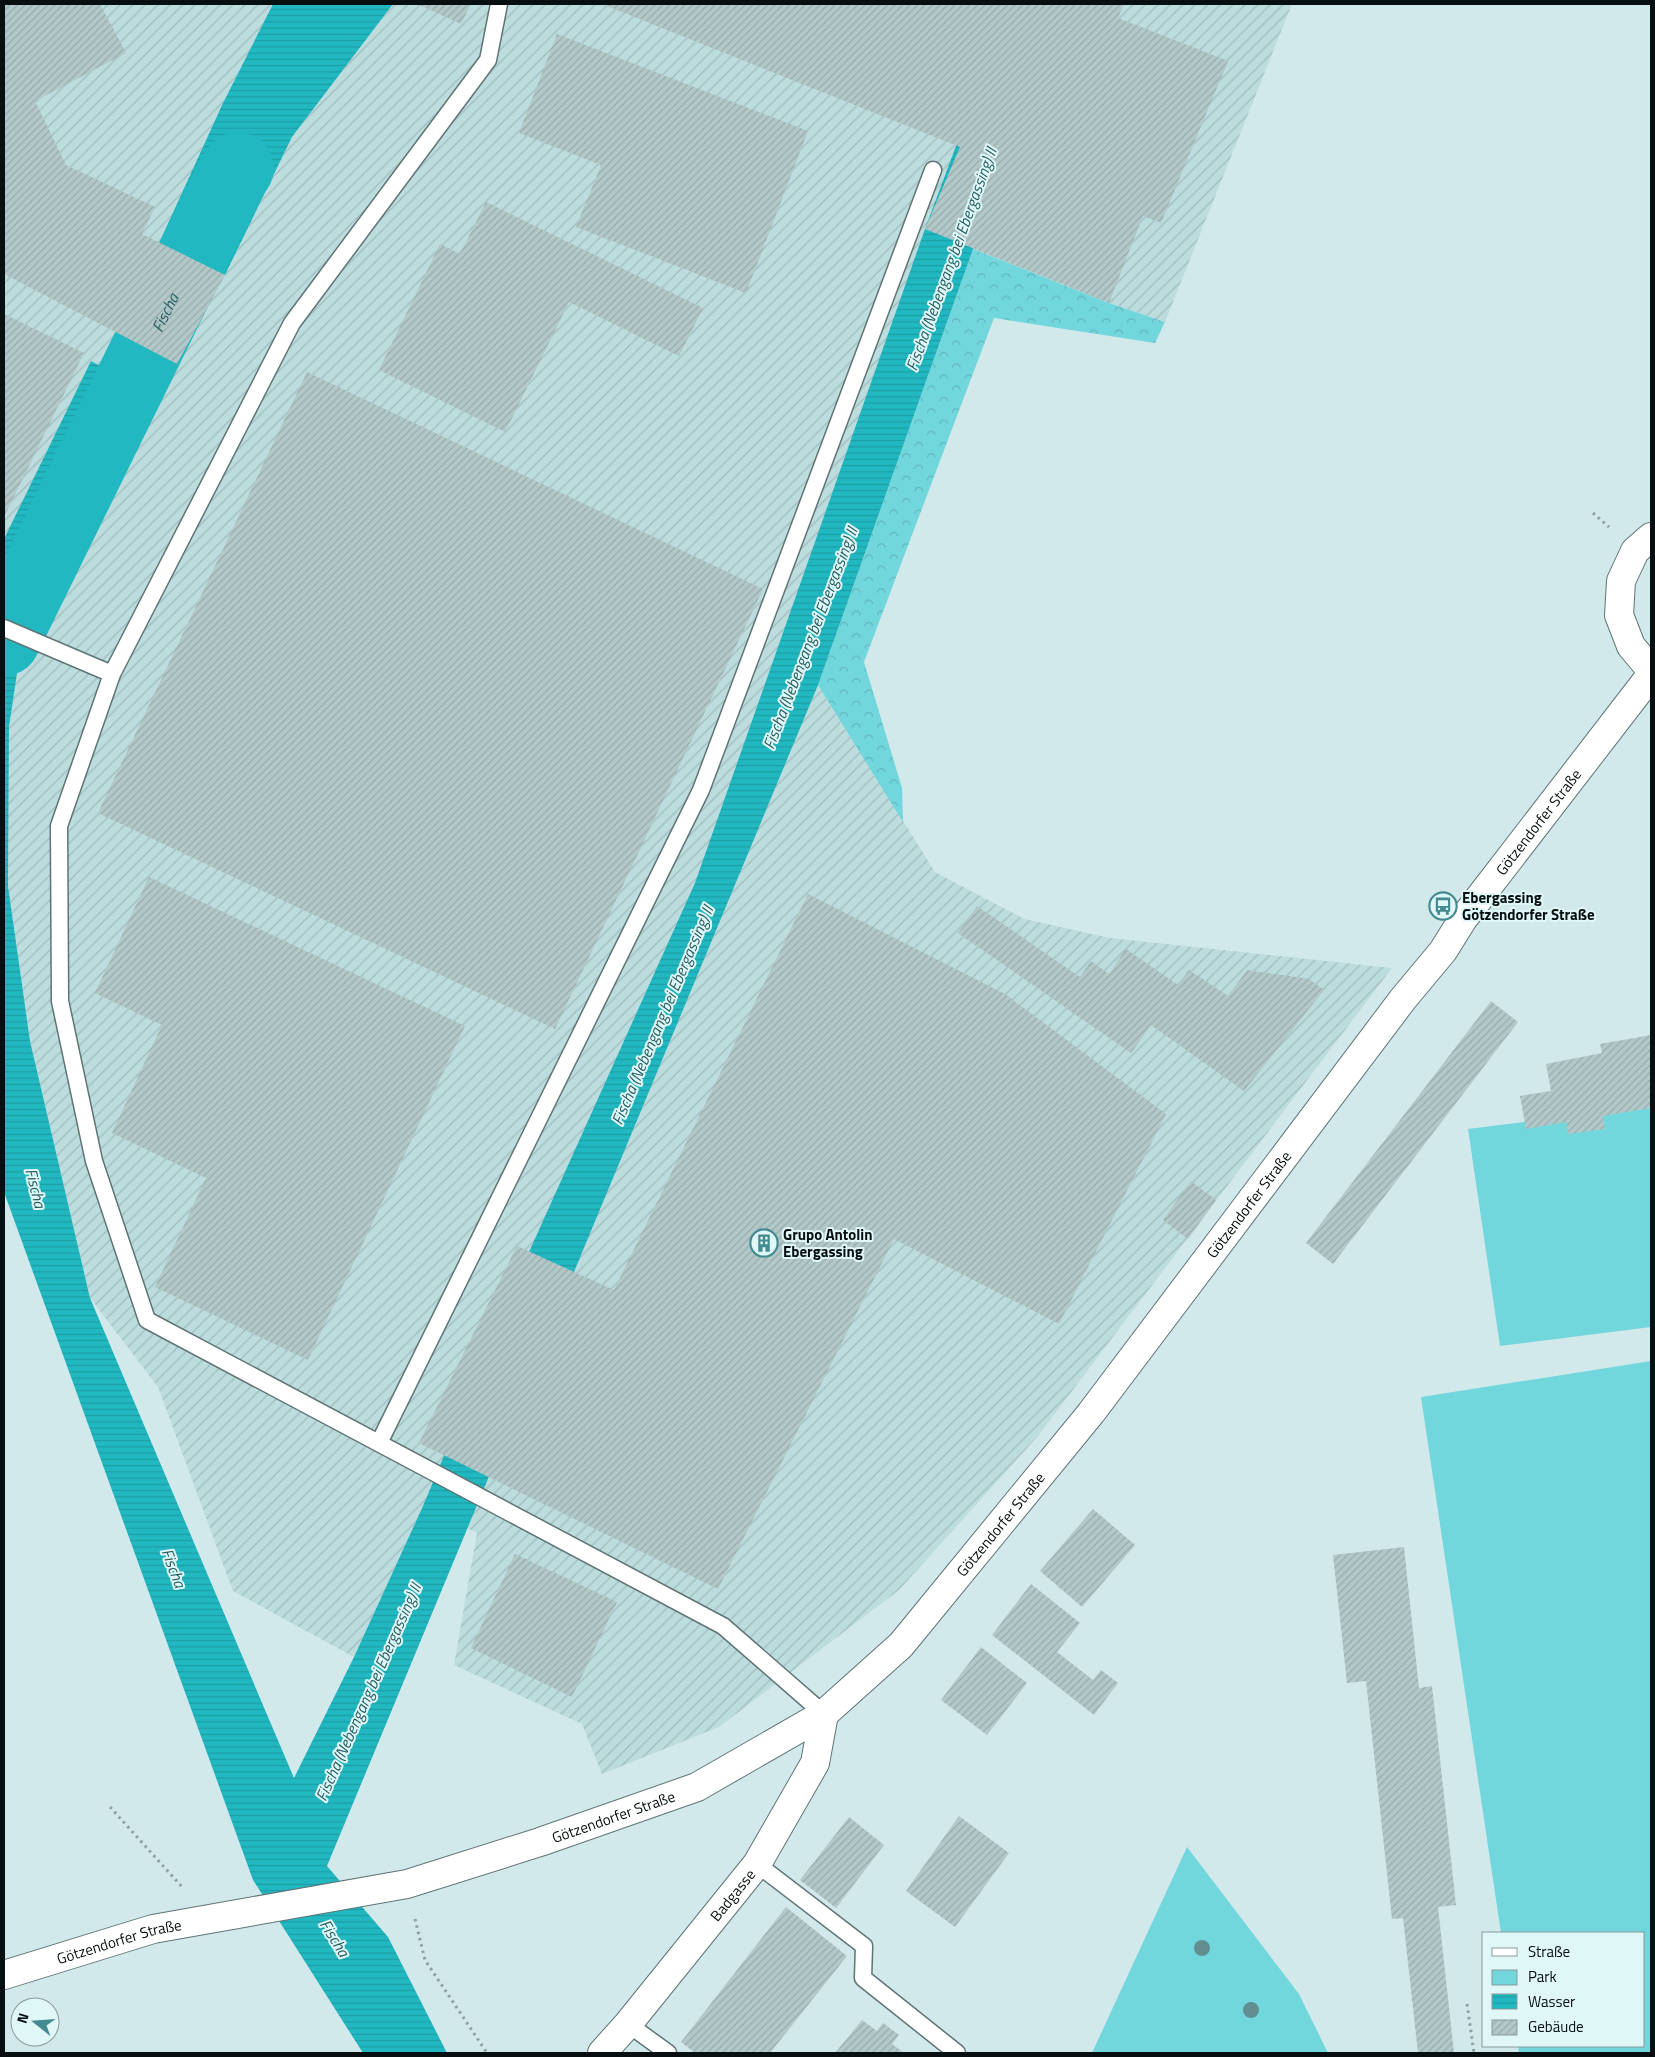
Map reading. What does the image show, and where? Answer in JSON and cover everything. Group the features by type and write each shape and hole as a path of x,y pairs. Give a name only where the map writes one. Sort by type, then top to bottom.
{"main road":[{"path":"1651,537 1635,551 1621,581 1619,615 1631,646 1651,670"},
{"name":"Götzendorfer Straße","path":"4,1975 153,1929 398,1886 540,1842 697,1787 824,1714 901,1645 1091,1413 1403,999 1443,951 1475,904 1651,675"},
{"name":"Badgasse","path":"602,2053 628,2024 757,1864 815,1763 824,1714"}],"lane":[{"path":"500,4 488,60 292,323 112,674 58,826 60,1001 94,1161 147,1320 724,1626 824,1714"},
{"path":"379,1443 701,790 933,170"},
{"path":"4,628 112,674"},
{"path":"757,1864 864,1946 863,1978 957,2053"},
{"path":"628,2024 668,2053"}],"path":[{"path":"110,1807 173,1877"},
{"path":"398,1886 425,1960 487,2053"},
{"path":"1467,2004 1474,2053"}],"shaded area":[{"path":"4,4 273,4 223,103 160,241 225,275 292,137 393,4 1292,4 1165,322 1109,303 973,249 818,685 935,872 1024,919 1110,938 1392,968 1038,1436 899,1590 719,1727 602,1774 582,1724 454,1665 477,1533 423,1506 354,1657 233,1591 158,1387 90,1298 30,1041 8,886 9,727 19,660 4,652"}],"green space":[{"path":"973,249 1109,303 1165,322 1155,343 994,318 864,662 902,788 903,822 818,685"},
{"path":"1651,1106 1651,1327 1500,1346 1468,1129"},
{"path":"1651,1361 1651,2053 1519,2053 1518,2047 1645,2047 1645,1932 1501,1932 1421,1397"},
{"path":"1187,1847 1299,1994 1328,2053 1092,2053"}],"water":[{"path":"273,4 393,4 292,137 225,275 160,241 223,103"},
{"name":"Fischa (Nebengang bei Ebergassing) II","path":"1009,4 1065,4 973,249 818,685 327,1866 388,1937 447,2053 363,2053 253,1880 4,1192 4,539 91,361 130,382 158,393 145,421 121,434 29,621 19,660 9,727 8,886 30,1041 90,1298 294,1778 354,1657 423,1506 529,1252 695,883 925,229"}],"building":[{"path":"4,4 100,4 126,53 35,101 66,165 155,207 142,234 225,275 177,364 4,274"},
{"path":"417,4 471,4 461,24"},
{"path":"602,4 1124,4 1118,18 1228,61 1161,223 1143,216 1109,303 925,229 960,147"},
{"path":"557,34 808,131 746,293 576,227 601,165 519,133"},
{"path":"486,202 703,308 679,356 569,302 505,432 379,370 440,244 460,254"},
{"path":"4,314 84,353 4,517"},
{"path":"307,372 763,589 555,1029 98,813"},
{"path":"149,877 465,1026 308,1360 155,1287 206,1178 112,1133 162,1025 95,993"},
{"name":"Grupo Antolin Ebergassing","path":"808,894 1005,994 1166,1114 1059,1324 894,1239 718,1589 419,1443 517,1246 614,1290"},
{"path":"977,906 1080,977 1091,961 1109,974 1126,949 1178,985 1189,970 1228,996 1247,970 1309,979 1324,990 1244,1091 1151,1025 1131,1053 958,933"},
{"path":"1491,1001 1518,1022 1333,1264 1306,1243"},
{"path":"1651,1035 1651,1108 1603,1116 1605,1129 1568,1134 1566,1122 1526,1129 1520,1096 1551,1091 1546,1064 1602,1053 1600,1044"},
{"path":"1191,1181 1216,1200 1188,1239 1163,1220"},
{"path":"1093,1509 1135,1545 1082,1607 1040,1571"},
{"path":"1404,1547 1419,1688 1432,1686 1456,1905 1438,1907 1454,2053 1418,2053 1403,1918 1392,1919 1366,1681 1347,1683 1333,1555"},
{"path":"515,1554 617,1602 572,1697 471,1648"},
{"path":"1031,1584 1080,1623 1057,1652 1093,1680 1101,1670 1118,1683 1094,1715 992,1635"},
{"path":"981,1647 1027,1683 987,1735 941,1700"},
{"path":"959,1816 1009,1853 955,1927 906,1891"},
{"path":"849,1817 884,1845 836,1908 800,1880"},
{"path":"786,1907 847,1956 770,2053 695,2053 681,2042"},
{"path":"862,2020 877,2031 883,2023 899,2035 892,2044 904,2053 835,2053"}],"waterway":[{"name":"Fischa","path":"4,640 232,176 238,168"}],"place":[{"name":"Ebergassing Götzendorfer Straße","path":"1443,906"},
{"name":"Grupo Antolin Ebergassing","path":"764,1243"}]}
